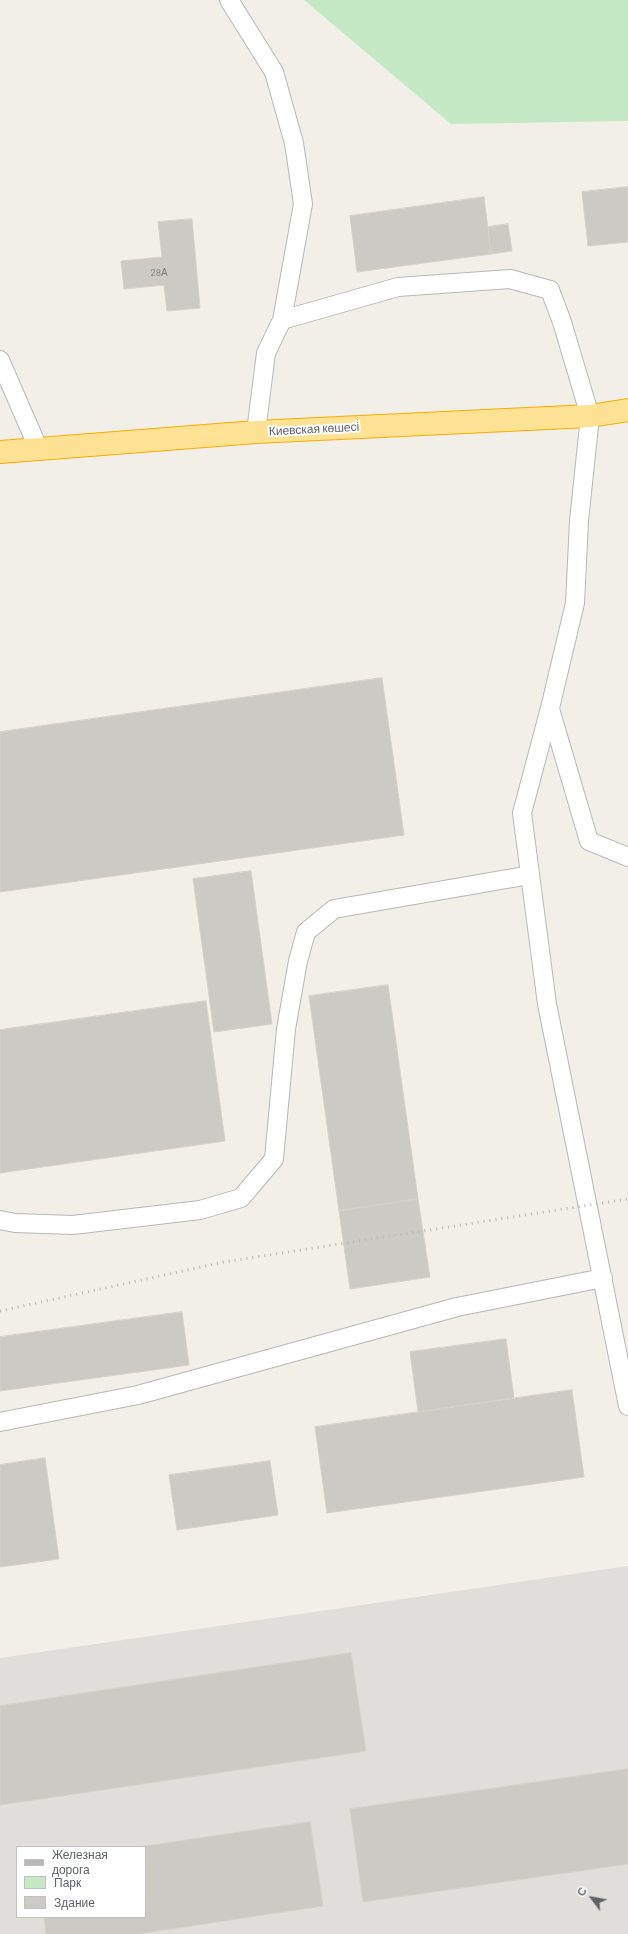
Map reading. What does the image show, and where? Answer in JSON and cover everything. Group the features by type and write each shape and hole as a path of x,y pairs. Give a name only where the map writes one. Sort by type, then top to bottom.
{"highway":[{"name":"Киевская көшесі","path":"0,452 256,432 590,416 628,410"}],"lane":[{"path":"229,0 274,72 294,143 303,204 282,320 266,353 256,432"},
{"path":"282,320 398,287 510,278 550,290 562,322 590,416 578,521 575,603 550,708 522,813 547,1004 628,1406"},
{"path":"0,360 39,450"},
{"path":"550,708 589,841 628,857"},
{"path":"0,1220 73,1225 200,1210 241,1198 274,1159 286,1029 298,961 306,932 334,909 530,875"},
{"path":"0,1422 138,1395 457,1307 603,1278"}],"shaded area":[{"path":"628,1566 628,1934 0,1934 0,1658"}],"green space":[{"path":"304,0 628,0 628,121 451,124"}],"building":[{"path":"628,187 628,242 588,246 582,192"},
{"path":"484,197 491,254 357,272 350,216"},
{"path":"192,219 200,308 167,311 164,285 124,289 121,261 162,257 158,222"},
{"path":"508,224 512,251 491,254 488,227"},
{"path":"382,678 404,835 0,892 0,732"},
{"path":"251,871 272,1024 214,1032 193,879"},
{"path":"388,985 418,1199 339,1211 309,996"},
{"path":"206,1001 225,1141 0,1173 0,1030"},
{"path":"418,1199 430,1277 350,1289 339,1211"},
{"path":"182,1312 189,1365 0,1391 0,1337"},
{"path":"506,1339 514,1398 418,1412 410,1352"},
{"path":"572,1390 584,1477 327,1513 315,1427"},
{"path":"45,1458 59,1559 0,1567 0,1465"},
{"path":"270,1461 278,1515 177,1530 169,1475"},
{"path":"351,1653 366,1751 0,1805 0,1706"},
{"path":"628,1769 628,1864 363,1902 350,1809"},
{"path":"310,1822 323,1906 138,1934 46,1934 44,1918 146,1918 146,1846"}],"railway":[{"path":"0,1311 224,1262 628,1199"}]}
